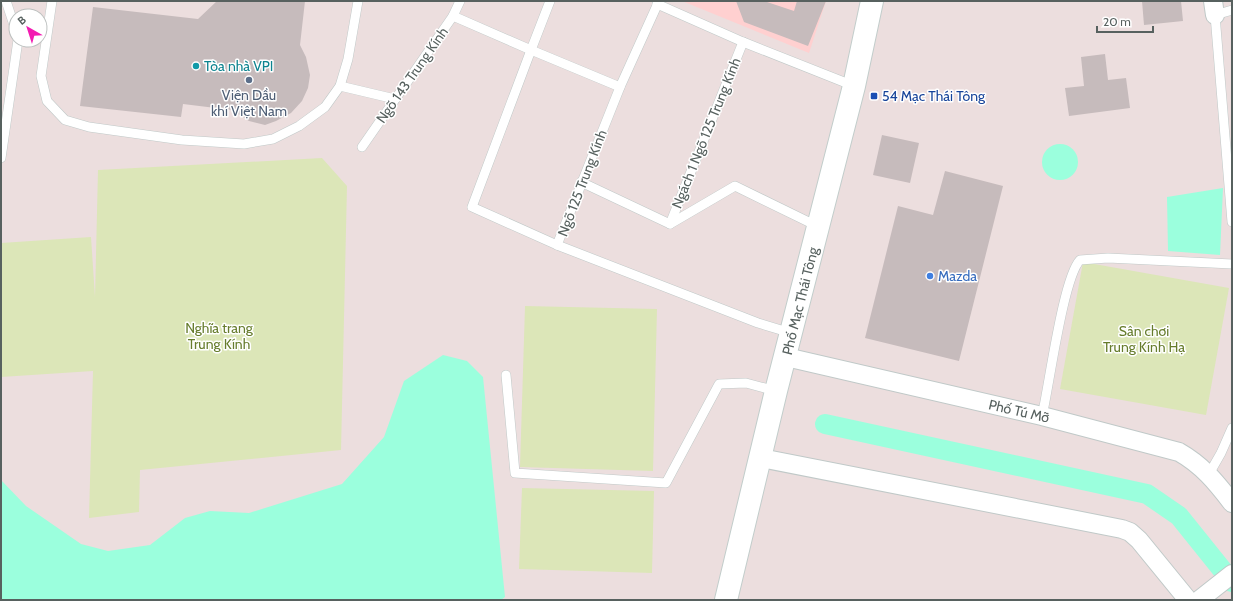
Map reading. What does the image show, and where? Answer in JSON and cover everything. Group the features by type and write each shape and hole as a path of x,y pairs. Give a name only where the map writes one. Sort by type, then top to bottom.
{"street":[{"name":"Phố Mạc Thái Tông","path":"726,600 776,391 786,357 854,86 872,1"},
{"name":"Phố Tú Mỡ","path":"786,357 1042,416 1179,452 1195,461 1209,474 1232,503"},
{"path":"761,458 1122,529 1130,532 1139,540 1188,600"},
{"path":"1204,596 1232,574"}],"lane":[{"path":"52,1 41,76 48,101 65,120 89,127 182,140 244,144 272,139 299,126 325,107 340,86 353,38 358,1"},
{"name":"Ngõ 143 Trung Kính","path":"362,147 453,16 460,1"},
{"path":"550,1 472,207 557,245"},
{"name":"Ngách 1 Ngõ 125 Trung Kính","path":"658,3 743,42 854,86"},
{"name":"Ngõ 125 Trung Kính","path":"658,3 620,87 557,245 758,323 791,333"},
{"path":"1220,9 1232,222"},
{"path":"453,16 620,87"},
{"name":"Ngách 1 Ngõ 125 Trung Kính","path":"670,224 743,42"},
{"path":"1,158 17,48"},
{"path":"340,86 395,99"},
{"name":"Ngách 1 Ngõ 125 Trung Kính","path":"581,182 670,224"},
{"name":"Ngách 1 Ngõ 125 Trung Kính","path":"670,224 735,186 819,227"},
{"path":"1042,416 1066,296 1076,266 1080,260 1108,258 1232,264"},
{"path":"506,376 515,473 666,483 719,384 746,383 776,391"},
{"path":"1209,474 1221,453 1232,428"}],"shaded area":[{"path":"682,1 826,1 809,53"},
{"path":"1060,144 1073,149 1078,162 1073,175 1060,180 1047,175 1042,162 1047,149"},
{"path":"1223,188 1220,255 1168,251 1167,197"},
{"path":"443,355 467,361 483,377 505,597 501,600 1,600 1,480 26,506 81,544 108,551 150,545 185,518 210,511 249,513 342,484 384,437 404,381"}],"green space":[{"name":"Nghĩa trang Trung Kính","path":"322,158 347,186 341,450 140,470 139,512 89,518 93,371 1,377 1,243 91,237 95,297 98,170"},
{"name":"Sân chơi Trung Kính Hạ","path":"1083,262 1229,288 1206,415 1060,389"},
{"path":"525,306 657,309 653,471 520,467"},
{"path":"522,488 654,491 652,573 519,569"}],"building":[{"name":"Tòa nhà VPI","path":"217,1 305,1 300,45 306,57 310,75 308,88 302,101 291,113 265,125 249,121 232,110 183,104 181,117 80,106 93,7 198,19"},
{"path":"736,1 764,1 794,11 797,1 826,1 808,46 744,22"},
{"path":"1142,1 1181,1 1183,21 1144,25"},
{"path":"1105,54 1108,80 1126,78 1130,108 1069,116 1065,88 1084,86 1081,57"},
{"path":"882,135 919,143 910,183 873,175"},
{"name":"Mazda","path":"945,171 1003,186 959,361 865,338 898,206 933,215"}],"waterway":[{"path":"825,424 1147,494 1179,516 1232,582"}],"place":[{"name":"Tòa nhà VPI","path":"196,66"},
{"name":"Viện Dầu khí Việt Nam","path":"249,80"},
{"name":"54 Mạc Thái Tông","path":"874,96"},
{"name":"Mazda","path":"930,276"}]}
